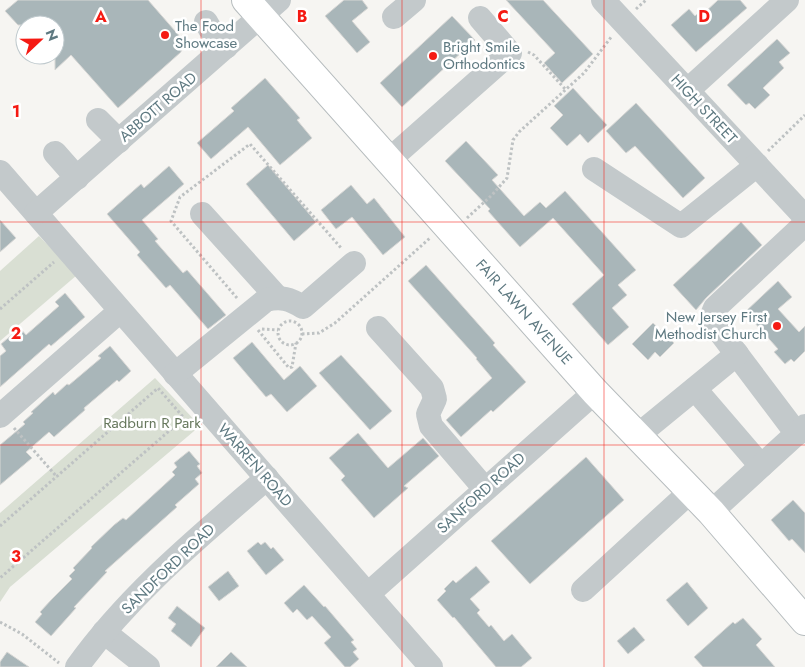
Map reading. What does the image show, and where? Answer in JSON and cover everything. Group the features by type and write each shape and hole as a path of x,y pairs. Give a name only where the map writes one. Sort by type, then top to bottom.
{"main road":[{"name":"FAIR LAWN AVENUE","path":"262,6 388,160 594,392 711,512 805,621"}],"street":[{"path":"394,17 414,0"},
{"name":"HIGH STREET","path":"603,0 805,217"},
{"path":"688,90 787,0"},
{"name":"ABBOTT ROAD","path":"36,213 226,47 262,6"},
{"path":"388,160 510,53 480,18"},
{"path":"206,22 210,30 226,47"},
{"path":"98,120 119,141"},
{"path":"55,153 77,178"},
{"path":"594,169 681,226 756,164"},
{"name":"WARREN ROAD","path":"4,185 36,213 431,667"},
{"path":"202,214 277,297"},
{"path":"711,512 801,430 717,328 713,313 715,308 805,224"},
{"path":"175,374 266,300 277,297 287,298 303,307 354,263"},
{"path":"1,415 120,311"},
{"path":"378,328 432,388 435,399 428,414 431,426 485,490"},
{"path":"637,436 737,354"},
{"path":"695,389 761,466"},
{"name":"SANFORD ROAD","path":"368,594 594,392"},
{"name":"SANDFORD ROAD","path":"76,667 104,632 142,590 267,478"},
{"path":"583,590 691,491"},
{"path":"104,632 148,667"}],"path":[{"path":"302,334 318,332 335,323 449,228 492,195 507,178 513,140 519,132 584,73 623,21 646,0"},
{"path":"510,53 530,52 566,90"},
{"path":"756,164 805,115"},
{"path":"0,309 68,250"},
{"path":"290,321 300,326 302,334 299,341 288,345 282,341 278,334 280,327 290,321"},
{"path":"0,526 158,388 184,418 0,578"},
{"path":"1,415 57,476"},
{"path":"0,622 22,634 63,667"}],"green space":[{"path":"39,236 77,275 0,341 0,271"},
{"name":"Radburn R Park","path":"155,378 200,426 10,587 0,602 0,513"}],"building":[{"path":"18,0 148,0 182,39 181,52 118,108 71,55 65,61 65,15 15,15 15,22 5,11"},
{"path":"344,0 362,0 368,8 352,21 370,42 357,53 325,16"},
{"path":"506,0 543,0 593,54 562,83 544,63 555,53"},
{"path":"718,0 740,0 747,8 696,52 671,25 689,9 695,16 699,12 702,15"},
{"name":"Bright Smile Orthodontics","path":"452,16 475,40 402,107 380,83"},
{"path":"777,39 790,53 779,62 784,68 763,88 770,95 755,109 749,103 746,105 727,85"},
{"path":"265,78 300,118 297,120 312,138 280,165 248,127 211,159 197,143 234,111 231,108"},
{"path":"573,88 607,125 588,143 580,134 567,146 550,128 563,115 554,106"},
{"path":"636,103 705,178 683,198 635,146 626,153 606,131"},
{"path":"466,141 498,175 492,180 524,216 540,202 546,208 565,191 636,270 618,285 627,295 612,308 629,327 608,345 572,304 604,275 553,218 520,247 488,211 490,209 445,161"},
{"path":"268,165 316,222 294,241 246,184"},
{"path":"169,166 184,184 142,220 158,239 155,241 183,273 187,270 226,315 208,329 170,285 166,288 137,255 140,252 107,214 141,184 144,188"},
{"path":"351,185 367,204 374,198 405,237 383,255 352,217 336,229 321,210"},
{"path":"0,220 16,238 0,252"},
{"path":"741,222 762,245 706,298 696,310 673,285"},
{"path":"426,265 495,343 493,345 526,382 493,412 491,410 461,437 446,420 492,378 477,358 408,281"},
{"path":"778,281 792,297 778,309 799,332 805,326 805,351 794,362 791,359 785,364 774,352 778,349 745,312"},
{"path":"65,293 85,317 51,346 49,344 0,387 0,356 6,351 1,344 20,328 26,335 59,306 55,302"},
{"path":"653,323 674,343 660,357 655,352 648,360 632,344"},
{"path":"252,342 284,380 300,366 317,386 287,412 271,394 266,397 233,358"},
{"path":"110,346 131,371 119,382 117,380 84,408 85,410 54,437 49,432 26,452 32,458 0,485 0,445 25,424 23,422 33,413 31,412 53,392 55,395 67,384 69,385 101,358 98,356"},
{"path":"341,355 392,411 370,430 319,373"},
{"path":"358,433 388,468 423,438 439,456 404,486 408,488 374,518 341,480 345,476 329,458"},
{"path":"189,451 200,464 197,466 202,473 195,479 199,484 175,505 177,507 105,571 107,572 74,607 76,608 51,636 35,622 42,614 40,612 72,579 69,576 75,570 73,568 91,547 123,518 126,520 175,475 172,472 177,467 174,463"},
{"path":"586,457 624,500 530,584 491,541"},
{"path":"793,500 805,513 805,553 792,539 789,541 771,520"},
{"path":"258,542 261,545 265,542 271,549 273,547 284,560 266,575 247,551"},
{"path":"476,566 490,582 470,599 480,610 477,613 489,627 491,625 504,641 512,634 532,658 521,667 496,667 454,617 437,600 453,580 456,583"},
{"path":"228,571 239,586 219,601 208,587"},
{"path":"687,582 708,608 688,626 666,600"},
{"path":"304,585 354,640 351,642 357,649 353,652 359,659 350,667 345,667 324,643 331,637 312,616 307,620 297,609 293,613 284,603"},
{"path":"177,606 205,628 191,647 171,631 176,624 168,618"},
{"path":"743,618 762,639 756,645 775,667 703,667 694,657 733,622 735,624"},
{"path":"634,627 645,640 628,654 617,641"},
{"path":"7,652 29,667 0,667 0,662"},
{"path":"231,652 247,667 216,667"}],"place":[{"name":"The Food Showcase","path":"165,35"},
{"name":"Bright Smile Orthodontics","path":"433,56"},
{"name":"New Jersey First Methodist Church","path":"777,326"}]}
